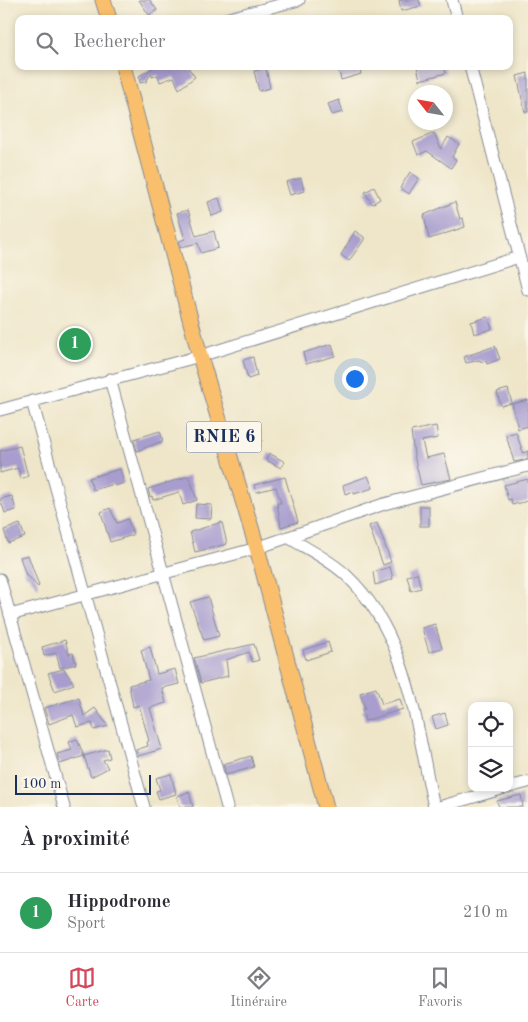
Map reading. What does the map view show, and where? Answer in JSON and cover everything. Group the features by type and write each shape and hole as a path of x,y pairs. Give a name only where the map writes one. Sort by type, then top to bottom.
{"main road":[{"path":"104,0 108,15"},
{"name":"RNIE 6","path":"124,70 200,356 257,548 326,807"}],"street":[{"path":"241,15 299,0"},
{"path":"452,0 456,15"},
{"path":"471,70 528,290"},
{"path":"0,410 200,356 519,257"},
{"path":"110,380 227,807"},
{"path":"32,401 144,807"},
{"path":"10,615 257,548 384,504 528,466"},
{"path":"288,537 346,575 388,633 402,664 434,807"},
{"path":"0,579 64,807"},
{"path":"513,786 528,782"},
{"path":"439,807 491,792"}],"building":[{"path":"139,0 150,0 157,10 149,15"},
{"path":"399,0 419,0 421,6 401,11"},
{"path":"149,70 190,70 195,77 179,89 174,77 160,82 158,75 152,77 151,73 146,82 140,83 139,76"},
{"path":"266,70 270,88 259,91 254,71"},
{"path":"338,70 360,70 361,74 341,80"},
{"path":"418,70 445,70 446,73 420,80"},
{"path":"528,73 528,112 525,112 517,76"},
{"path":"339,100 343,112 332,115 328,104"},
{"path":"434,133 441,149 448,137 459,144 452,157 456,160 451,168 427,151 418,155 413,142"},
{"path":"410,172 419,178 409,194 400,188"},
{"path":"301,178 304,191 290,195 286,182"},
{"path":"374,187 380,199 372,204 365,192"},
{"path":"219,198 223,212 212,216 208,202"},
{"path":"455,202 460,219 463,218 465,227 429,239 424,215"},
{"path":"188,210 196,236 214,231 218,248 201,253 198,243 181,247 179,241 185,239 177,213"},
{"path":"355,231 364,237 364,240 349,261 341,255"},
{"path":"488,317 492,329 474,334 471,322"},
{"path":"332,344 335,356 306,364 303,353"},
{"path":"495,346 500,359 487,364 486,361 481,362 480,360 466,363 464,357"},
{"path":"253,357 257,376 248,379 243,360"},
{"path":"508,389 512,403 501,406 497,392"},
{"path":"528,400 528,426 518,429 512,404"},
{"path":"436,426 438,438 422,441 426,458 444,454 451,479 421,485 411,431"},
{"path":"160,431 163,441 137,451 134,439"},
{"path":"260,431 262,441 245,447 242,437"},
{"path":"516,432 523,453 528,451 528,459 514,462 506,435"},
{"path":"20,446 28,476 21,479 18,468 0,473 0,451"},
{"path":"269,453 285,462 281,468 266,460"},
{"path":"120,469 124,483 93,490 89,478"},
{"path":"189,476 197,500 183,505 179,492 153,500 152,496 150,497 148,489"},
{"path":"368,476 373,488 354,494 354,491 345,494 343,485"},
{"path":"285,477 298,522 281,527 277,503 281,503 276,487 256,492 254,485"},
{"path":"528,479 528,501 512,505 511,499 508,500 504,485"},
{"path":"12,496 16,510 5,513 0,499"},
{"path":"196,504 212,505 211,519 195,518"},
{"path":"420,506 429,506 429,526 420,526"},
{"path":"110,508 117,523 128,519 133,535 110,542 101,512"},
{"path":"222,522 227,544 195,552 190,532"},
{"path":"377,523 391,562 383,565 369,526"},
{"path":"20,524 25,537 8,543 4,530"},
{"path":"28,555 38,587 26,576 20,557"},
{"path":"390,567 393,579 375,585 373,572"},
{"path":"417,573 421,588 411,591 407,576"},
{"path":"208,597 219,636 204,640 190,602"},
{"path":"435,624 442,648 429,652 422,628"},
{"path":"65,640 69,654 73,653 76,664 60,668 56,653 44,656 42,647"},
{"path":"328,642 331,652 306,660 303,650"},
{"path":"254,644 259,660 252,662 249,652 226,660 228,676 201,683 194,658"},
{"path":"150,647 157,674 175,669 179,684 162,688 166,703 150,708 162,749 138,756 136,750 148,746 147,742 149,741 139,705 133,707 129,685 149,680 141,650"},
{"path":"64,669 74,684 55,691 48,673"},
{"path":"376,688 382,704 400,699 403,709 365,721 362,709 365,709 360,693"},
{"path":"79,698 84,716 95,708 108,726 94,730 92,723 77,727 73,715 49,724 44,708"},
{"path":"445,713 448,725 436,729 432,717"},
{"path":"77,739 84,756 60,764 57,754 72,750 69,742"},
{"path":"108,749 110,758 103,760 108,768 91,777 84,756"},
{"path":"251,756 254,767 226,775 223,764"},
{"path":"171,774 176,794 159,799 156,791 160,790 156,778"},
{"path":"189,792 193,807 180,807 177,796"},
{"path":"521,795 523,807 499,807 497,801"}],"place":[{"name":"Hippodrome","path":"75,344"}]}
